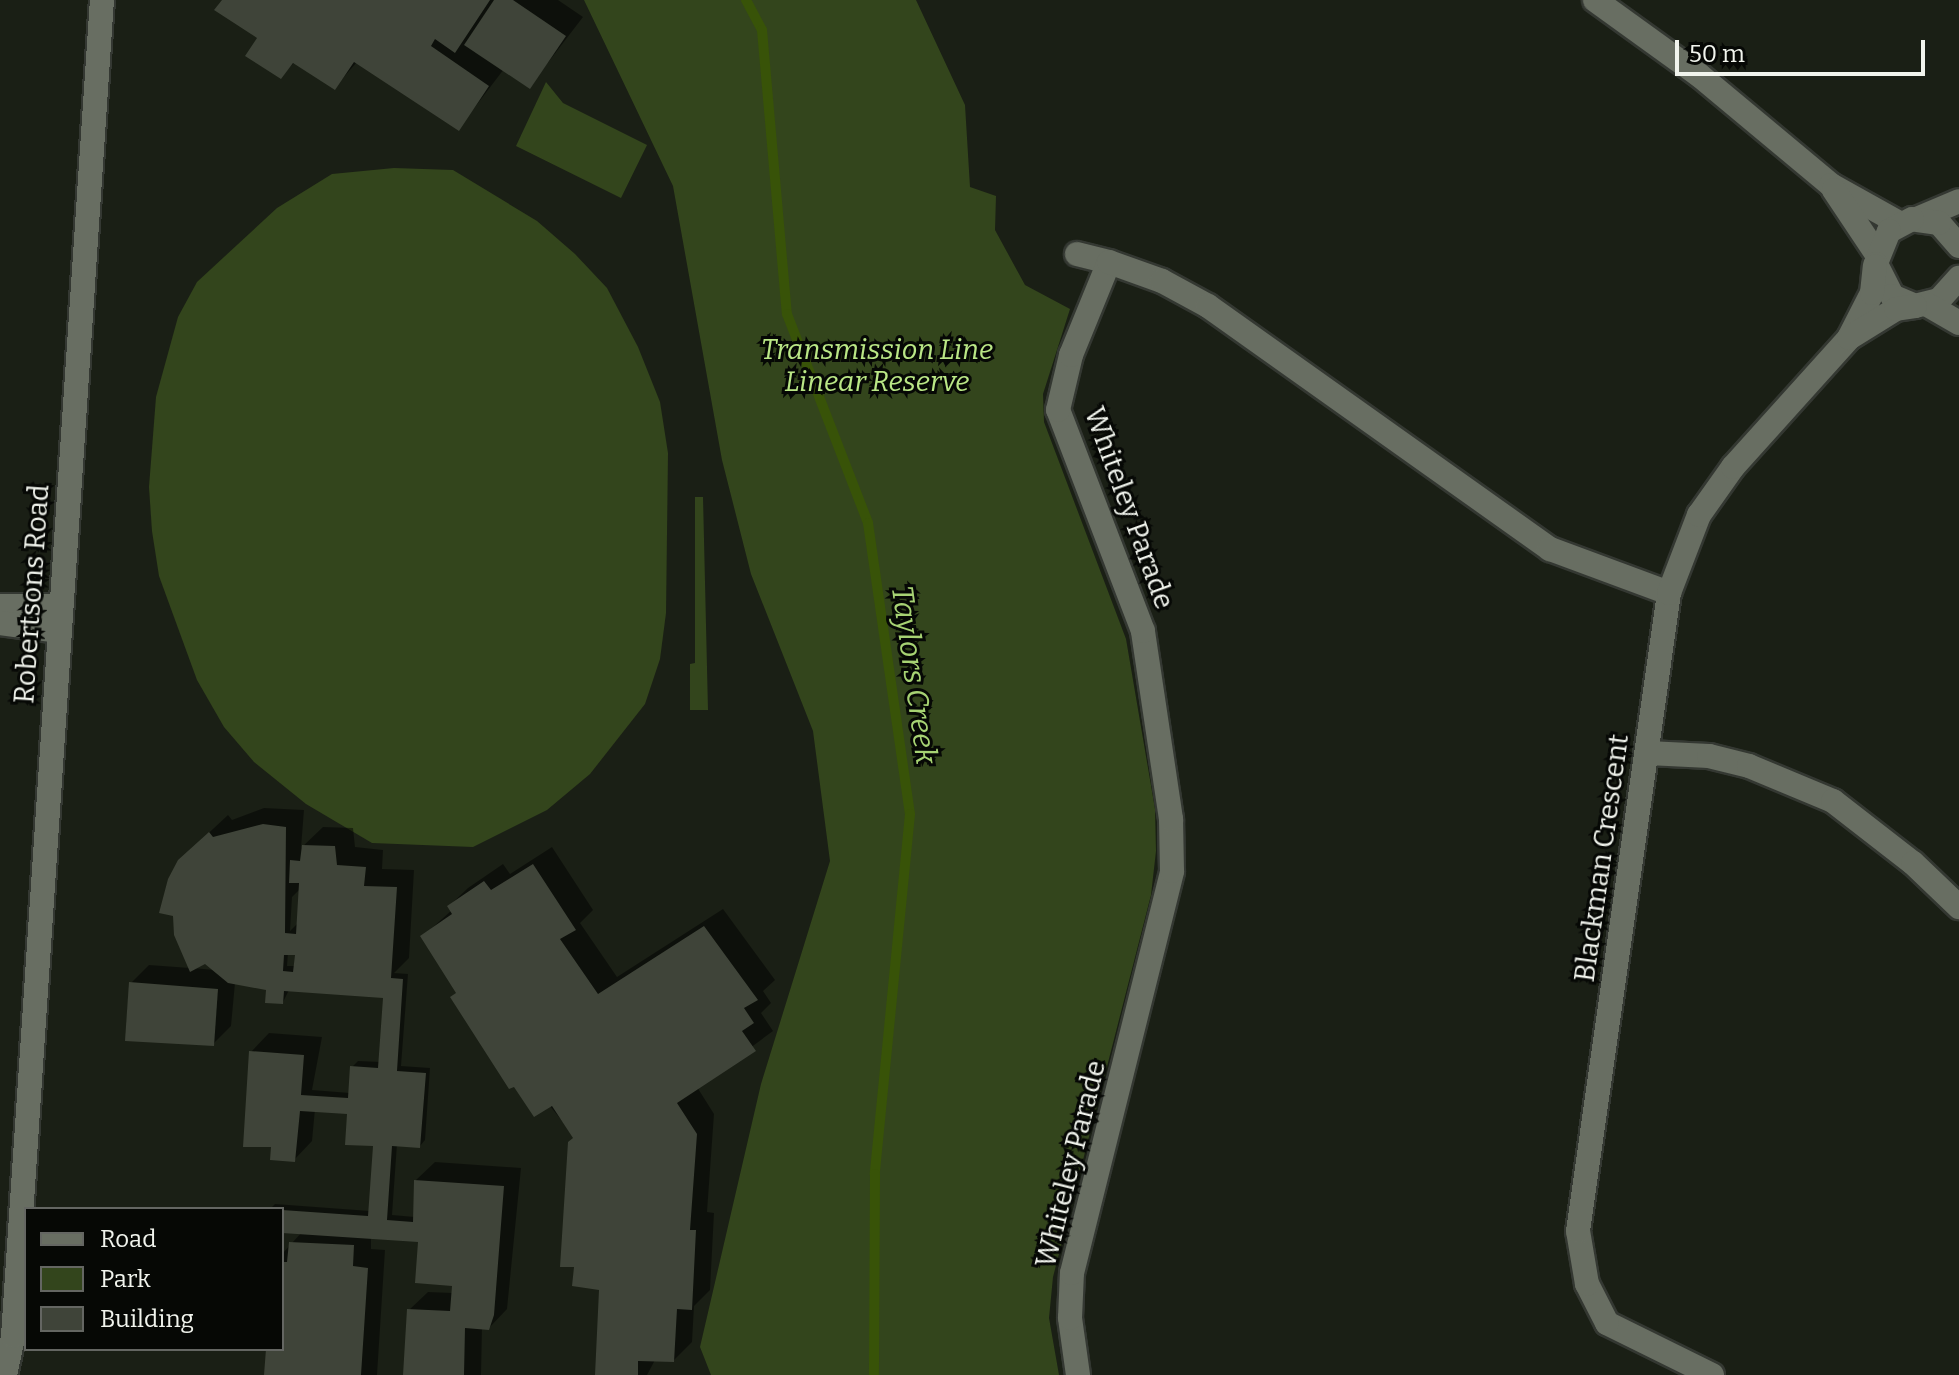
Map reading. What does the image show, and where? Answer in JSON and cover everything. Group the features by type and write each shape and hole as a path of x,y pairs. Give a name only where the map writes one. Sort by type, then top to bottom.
{"street":[{"name":"Robertsons Road","path":"5,1375 13,1336 102,0"},
{"path":"1595,0 1699,75 1831,185 1906,221 1939,223 1959,246"},
{"path":"1831,185 1876,259 1892,296 1922,305 1959,323"},
{"path":"1876,259 1906,221 1937,214 1959,201"},
{"path":"1077,254 1162,281 1208,306 1550,549 1669,593"},
{"name":"Blackman Crescent","path":"1712,1375 1607,1323 1587,1284 1579,1246 1669,593 1685,545 1716,491 1849,338 1872,293 1876,259"},
{"name":"Whiteley Parade","path":"1078,1375 1070,1318 1072,1273 1172,871 1171,819 1143,631 1058,410 1071,355 1109,262"},
{"name":"Blackman Crescent","path":"1849,338 1896,309 1922,305 1950,293 1959,278"},
{"path":"0,606 61,606"},
{"path":"0,623 59,631"},
{"path":"1648,753 1709,756 1749,766 1833,801 1913,863 1959,907"},
{"name":"Robertsons Road","path":"13,1336 17,1375"}],"green space":[{"name":"Transmission Line Linear Reserve","path":"584,0 916,0 965,105 970,187 996,196 995,230 1025,285 1070,309 1043,394 1044,422 1126,639 1155,809 1156,851 1151,895 1053,1277 1049,1318 1059,1375 711,1375 700,1347 761,1084 830,861 813,731 751,574 722,460 673,186"},
{"path":"546,82 563,103 647,145 621,198 516,146"},
{"path":"394,168 453,170 537,221 575,254 607,288 638,347 660,402 668,453 666,613 660,659 645,704 590,774 547,810 473,847 372,843 306,804 254,762 224,727 197,680 159,576 152,531 149,487 156,397 178,317 197,282 277,208 332,174"},
{"path":"695,497 703,497 708,710 690,710 690,664 695,663"}],"building":[{"path":"222,0 490,0 455,53 435,39 431,46 489,86 459,131 354,62 335,90 293,63 281,79 245,56 257,38 214,10"},
{"path":"494,0 513,0 566,36 530,89 464,45"},
{"path":"263,824 286,827 285,933 296,934 299,883 289,883 290,860 300,861 302,845 335,846 337,865 366,867 364,886 397,887 391,978 403,979 397,1071 426,1073 420,1148 392,1146 387,1220 413,1222 414,1180 504,1186 494,1315 489,1330 465,1328 464,1375 403,1375 407,1309 450,1311 452,1286 415,1283 418,1242 284,1233 284,1210 368,1216 373,1146 345,1145 347,1114 300,1111 295,1162 270,1160 271,1147 243,1147 249,1051 304,1055 301,1095 348,1098 350,1066 378,1068 383,998 284,991 283,1004 265,1003 266,990 228,983 205,964 190,972 174,935 173,916 159,913 168,879 178,860 209,832 213,837","holes":["284,955 295,955 293,972 283,971"]},
{"path":"533,864 576,930 560,939 598,994 704,926 758,1000 744,1008 754,1023 742,1031 756,1051 677,1103 697,1134 690,1230 696,1230 692,1310 677,1309 674,1362 638,1361 638,1375 595,1375 599,1290 572,1286 574,1267 560,1267 568,1142 573,1138 552,1106 534,1117 514,1087 509,1089 450,997 456,993 420,936 452,914 447,906 484,881 491,890"},
{"path":"129,982 218,989 214,1046 125,1041"},
{"path":"289,1242 354,1245 353,1266 368,1268 361,1375 264,1375 266,1351 284,1351 284,1262 287,1262"}],"waterway":[{"name":"Taylors Creek","path":"746,0 762,30 787,314 868,523 910,814 875,1174 874,1375"}]}
